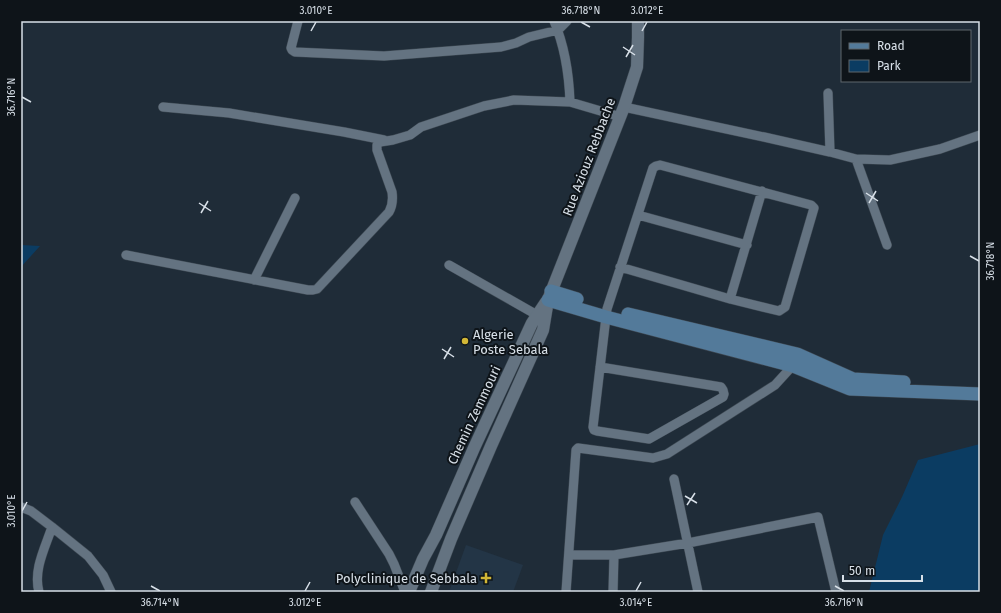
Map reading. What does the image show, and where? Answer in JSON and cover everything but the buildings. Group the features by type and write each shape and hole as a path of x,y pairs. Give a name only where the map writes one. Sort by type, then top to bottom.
{"main road":[{"path":"550,295 606,313 796,360 853,379 980,386"},
{"path":"796,360 850,389 980,394"}],"street":[{"path":"298,21 291,48 295,52 384,56 501,47 516,43 566,21"},
{"name":"Rue Aziouz Rebbache","path":"550,295 623,112 637,67 638,21"},
{"path":"556,25 567,65 570,83 570,102"},
{"path":"828,93 830,152"},
{"path":"164,107 229,113 384,140 392,140 410,135 421,127 484,106 514,100 570,102 764,136 856,160 890,160 940,149 980,135"},
{"path":"126,255 308,290 317,289 384,218 392,206 393,199 389,183 377,150 378,144 384,140"},
{"path":"856,160 888,245"},
{"path":"600,368 721,388 724,390 724,394 722,397 649,439 597,432 594,430 593,426 606,313 620,267 653,168 660,165 810,204 814,208 788,299 785,307 779,311 730,299 620,267"},
{"path":"730,299 762,192"},
{"path":"254,280 295,198"},
{"path":"638,215 747,245"},
{"path":"449,265 537,315"},
{"name":"Chemin Zemmouri","path":"409,592 532,322 550,295"},
{"name":"Chemin Zemmouri","path":"431,592 457,524 543,330 550,295"},
{"path":"566,592 576,450 578,448 653,458 667,454 775,385 796,360"},
{"path":"674,479 698,592"},
{"path":"355,502 389,554 405,592"},
{"path":"21,507 31,511 88,556 103,575 112,592"},
{"path":"569,556 614,555 688,543 818,517 836,592"},
{"path":"39,592 37,584 38,568 52,527"},
{"path":"613,592 614,555"}],"shaded area":[{"name":"Polyclinique de Sebbala","path":"466,545 523,565 513,592 449,592"}],"green space":[{"path":"21,245 40,246 21,267"},
{"path":"980,444 980,592 869,592 883,535 918,460"}],"place":[{"name":"Algerie Poste Sebala","path":"465,341"},
{"name":"Polyclinique de Sebbala","path":"486,578"}]}
